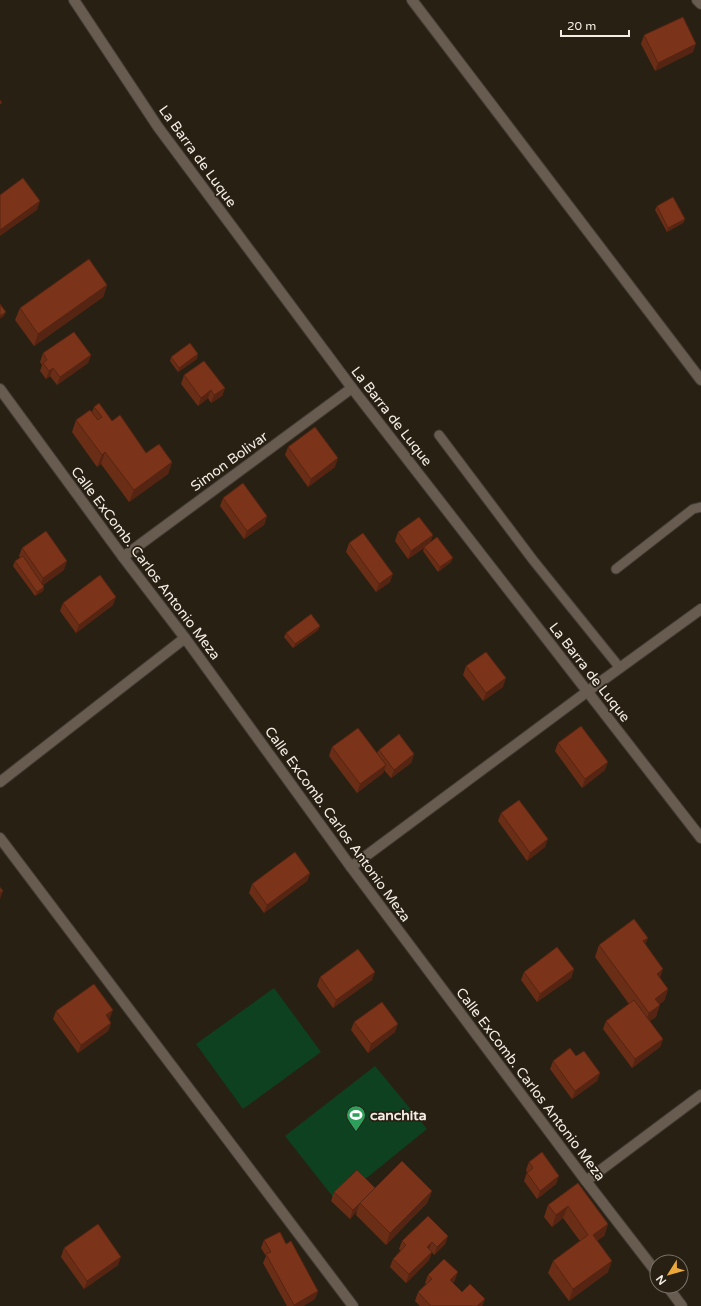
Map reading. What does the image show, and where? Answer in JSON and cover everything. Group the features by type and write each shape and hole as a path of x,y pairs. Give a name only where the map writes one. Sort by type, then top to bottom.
{"street":[{"name":"La Barra de Luque","path":"74,0 158,127 352,388 701,838"},
{"path":"412,0 701,380"},
{"path":"697,0 701,4"},
{"name":"Simon Bolivar","path":"123,557 352,388"},
{"name":"Calle ExComb. Carlos Antonio Meza","path":"0,390 123,557 185,638 351,867 586,1181 649,1263"},
{"path":"351,867 588,691 701,610"},
{"path":"0,782 185,638"},
{"path":"0,838 353,1306"},
{"path":"586,1181 701,1095"},
{"path":"673,1294 682,1306"}],"lane":[{"path":"439,435 533,560 620,668"},
{"path":"616,569 693,509 701,507"}],"green space":[{"path":"274,988 321,1052 243,1109 196,1044"},
{"name":"canchita","path":"375,1066 427,1129 337,1202 285,1136"}],"building":[{"path":"683,17 696,44 658,63 644,35"},
{"path":"23,178 40,201 0,230 0,195"},
{"path":"673,197 685,219 668,228 657,206"},
{"path":"89,259 107,285 38,334 20,308"},
{"path":"0,304 6,312 0,316"},
{"path":"74,332 91,355 60,377 53,368 49,371 43,363 47,360 43,353"},
{"path":"190,343 198,354 179,368 171,357"},
{"path":"204,361 225,388 214,395 211,390 201,398 184,375"},
{"path":"99,403 112,421 120,415 146,453 159,444 172,462 134,490 105,452 102,455 76,420 90,410 98,420 102,417 94,407"},
{"path":"315,427 338,458 311,479 288,447"},
{"path":"243,483 267,516 247,531 223,498"},
{"path":"419,517 433,535 411,551 398,532"},
{"path":"46,531 67,561 43,578 22,548"},
{"path":"363,533 393,574 379,584 349,543"},
{"path":"437,537 453,558 440,567 424,547"},
{"path":"23,556 44,587 37,592 15,561"},
{"path":"100,575 116,597 79,625 63,603"},
{"path":"311,614 320,626 295,644 286,633"},
{"path":"486,652 506,678 486,693 466,666"},
{"path":"581,726 608,762 585,779 558,743"},
{"path":"358,728 386,765 360,784 332,747"},
{"path":"399,734 414,754 394,770 379,750"},
{"path":"519,800 548,839 530,853 501,813"},
{"path":"295,852 310,873 267,905 252,884"},
{"path":"634,919 648,938 643,941 663,969 657,974 668,989 655,999 660,1005 649,1013 599,945"},
{"path":"557,947 574,969 540,994 524,972"},
{"path":"358,949 375,972 336,1000 320,977"},
{"path":"94,984 113,1010 106,1015 111,1023 81,1045 56,1011"},
{"path":"634,1000 663,1039 635,1059 606,1021"},
{"path":"382,1002 398,1024 371,1044 354,1022"},
{"path":"570,1048 576,1056 584,1051 600,1073 575,1091 553,1061"},
{"path":"542,1152 559,1176 540,1191 527,1173 533,1168 529,1162"},
{"path":"402,1161 432,1191 390,1233 360,1203"},
{"path":"357,1170 375,1188 353,1210 334,1192"},
{"path":"578,1183 608,1224 593,1235 612,1261 573,1289 553,1261 588,1235 568,1206 556,1215 548,1205"},
{"path":"428,1216 448,1236 437,1247 432,1242 427,1247 432,1252 409,1274 393,1259 406,1245 402,1241"},
{"path":"98,1224 121,1257 87,1281 64,1248"},
{"path":"280,1232 286,1244 291,1241 318,1291 294,1305 266,1254 271,1252 264,1240"},
{"path":"444,1259 458,1272 450,1280 462,1292 470,1284 485,1299 477,1306 431,1306 418,1292 432,1279 428,1275"}],"place":[{"name":"canchita","path":"356,1132"}]}
